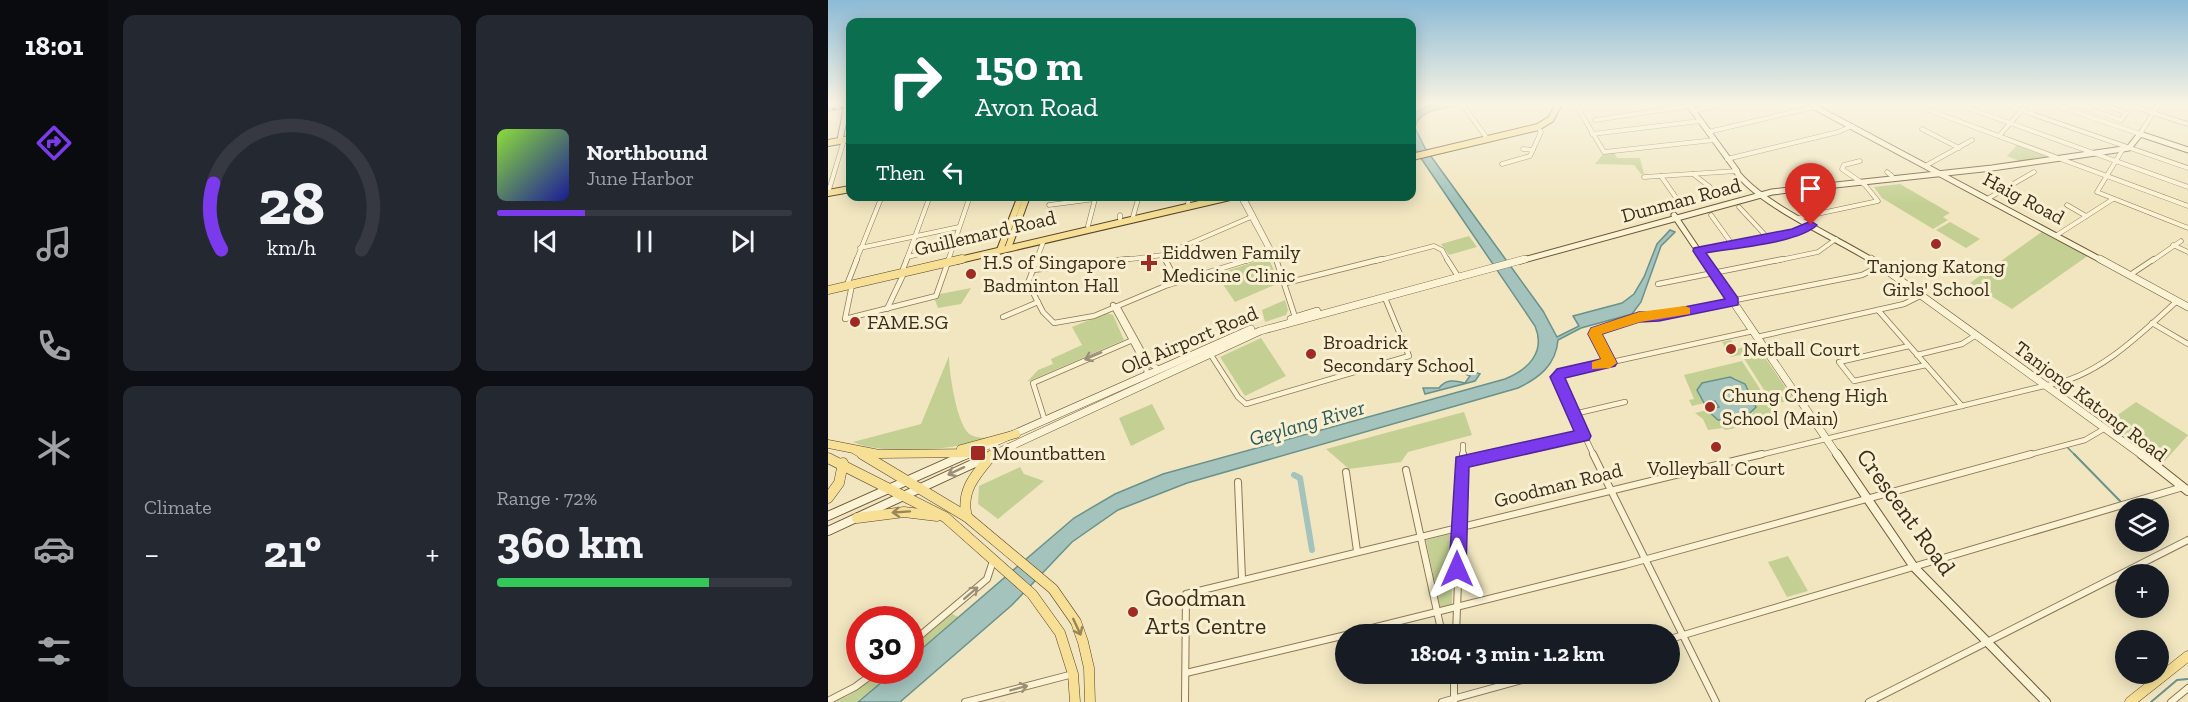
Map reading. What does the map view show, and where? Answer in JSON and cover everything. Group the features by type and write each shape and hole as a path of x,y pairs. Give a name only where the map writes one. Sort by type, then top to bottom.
{"main road":[{"path":"1416,154 1483,138"},
{"path":"1429,151 1489,138"},
{"name":"Haig Road","path":"1874,138 2188,307"},
{"path":"2126,149 2136,138"},
{"path":"2151,138 2188,150"},
{"path":"828,143 843,140"},
{"name":"Tanjong Katong Road","path":"1714,140 1736,171 1763,192 1811,225 1880,266 1976,333 2183,489"},
{"name":"Dunman Road","path":"1511,262 1763,192 2060,159 2126,149"},
{"name":"Dunman Road","path":"1860,181 1889,174 1940,172"},
{"path":"828,193 846,190"},
{"path":"1004,247 1019,201"},
{"path":"1004,247 1025,201"},
{"name":"Guillemard Road","path":"828,288 948,261 1120,217 1132,218 1185,201"},
{"name":"Guillemard Road","path":"1004,247 1044,240 1211,201"},
{"name":"Crescent Road","path":"1675,217 1914,567 2046,702"},
{"name":"Old Airport Road","path":"828,531 1254,333 1511,262"},
{"name":"Old Airport Road","path":"828,516 977,453 1016,434 1043,417 1252,329 1385,298 1458,276"},
{"name":"Tanjong Katong Road","path":"2046,386 2059,393 2183,489 2188,496"},
{"path":"828,444 895,455 968,448 1016,434"},
{"path":"855,450 967,517 1022,561 1060,597 1083,642 1089,668 1090,702"},
{"path":"939,452 977,453"},
{"path":"967,517 964,500 969,484 992,455"},
{"path":"828,458 843,463 945,517 1032,594 1045,609 1060,633 1073,674 1075,702"},
{"path":"828,498 839,483 843,463"},
{"path":"856,518 914,512 945,517"},
{"path":"2130,702 2188,656"}],"street":[{"path":"1502,164 1526,159 1538,138"},
{"path":"1595,138 1604,152 1714,140"},
{"path":"1727,159 1814,138"},
{"path":"1939,138 1959,148"},
{"path":"2004,138 2188,206"},
{"path":"2051,138 2188,187"},
{"path":"2096,138 2188,168"},
{"path":"828,193 843,140"},
{"path":"1927,165 1972,140"},
{"path":"1523,149 1533,150"},
{"path":"2126,149 2115,161 2097,192 2188,228"},
{"path":"1801,218 1878,201 1860,181 1842,169 1844,165 1860,161"},
{"path":"1644,177 1736,171"},
{"path":"1989,198 2034,172"},
{"path":"1693,174 1710,188"},
{"path":"1661,176 1677,199"},
{"path":"2056,235 2113,200"},
{"path":"880,201 860,248 850,283 845,319 936,296 968,201"},
{"path":"887,309 904,271 928,201"},
{"path":"1049,205 1076,201"},
{"path":"1089,226 1095,201"},
{"path":"1132,218 1137,201"},
{"path":"1244,201 1251,218 1273,252"},
{"path":"1245,201 1277,260 1296,320"},
{"path":"2067,205 2086,216"},
{"path":"1739,207 1767,237"},
{"path":"1711,215 1732,244"},
{"path":"1033,270 1163,255 1251,218"},
{"path":"1699,251 1795,233 1811,225"},
{"path":"860,248 959,227"},
{"path":"1658,284 1818,252 1836,239"},
{"path":"1044,240 1028,283 1048,320 1054,323 1072,323 1170,284 1273,252"},
{"path":"2130,275 2174,244 2188,252"},
{"path":"1286,283 1434,246 1442,250 1458,276"},
{"path":"908,257 922,253"},
{"path":"1163,255 1177,282"},
{"path":"1610,363 1595,334 1598,330 1639,317 1659,316 1864,275 1880,266"},
{"path":"1716,702 1609,490 1558,376 1562,373 1610,363 1878,310 1908,303 1922,295"},
{"path":"1200,351 1210,353 1238,398 1246,404 1409,356 1385,298"},
{"path":"2059,393 2064,383 2125,347 2177,301"},
{"path":"1004,317 1038,302"},
{"path":"1115,306 1146,366 1147,375"},
{"path":"1878,310 1962,406"},
{"path":"2152,323 2188,344"},
{"path":"1917,355 1962,344 1976,333"},
{"path":"1133,339 1149,364 1160,369"},
{"path":"1043,417 1033,383 1133,339"},
{"path":"1909,346 1840,362 1854,381 1926,365"},
{"name":"Goodman Road","path":"1185,702 1186,594 1242,578 2064,383"},
{"path":"1574,414 1625,402"},
{"path":"1394,624 1457,609 1866,497 2085,441 2102,430"},
{"path":"1462,462 1584,436"},
{"path":"1456,624 1458,527 1463,445"},
{"path":"1406,470 1440,624"},
{"path":"1346,472 1357,551"},
{"path":"1238,482 1242,578"},
{"path":"1682,635 2183,489"},
{"path":"1869,702 2188,540"},
{"path":"924,632 987,579 992,571 993,559"},
{"path":"1186,673 1335,638"},
{"path":"965,702 1073,674"},
{"path":"828,701 859,684"},
{"path":"1453,684 1454,700"},
{"path":"1442,702 1509,684"},
{"path":"2171,702 2188,688"}],"green space":[{"path":"2017,145 2049,158 2022,162 2007,156"},
{"path":"1614,152 1617,158 1640,158 1644,174 1641,174 1634,165 1595,164 1604,153"},
{"path":"1900,184 1950,213 1943,217 1948,220 1933,229 1882,198 1874,187"},
{"path":"1950,222 1980,239 1966,248 1936,230"},
{"path":"2043,231 2089,255 2012,309 1970,283"},
{"path":"1469,236 1477,247 1449,255 1441,244"},
{"path":"1264,259 1270,261 1279,283 1235,302 1216,274"},
{"path":"971,288 961,304 938,308 935,300 940,294"},
{"path":"1285,300 1288,310 1286,315 1265,322 1262,310"},
{"path":"1107,313 1113,315 1124,340 1027,382 1038,370 1053,364 1051,359 1082,345 1072,327"},
{"path":"1261,338 1286,376 1245,396 1220,357"},
{"path":"1731,340 1737,349 1748,346 1746,342 1754,340 1761,350 1731,357 1722,342"},
{"path":"1762,353 1794,400 1773,404 1743,357"},
{"path":"949,356 955,399 966,430 971,435 979,437 1003,434 970,444 928,449 886,449 853,442 921,424"},
{"path":"1742,361 1780,420 1725,430 1723,428 1708,430 1703,419 1695,413 1707,410 1717,418 1729,421 1741,419 1753,413 1745,384 1735,378 1699,395 1704,403 1692,406 1689,400 1694,399 1684,375"},
{"path":"2136,402 2188,435 2163,463 2108,422"},
{"path":"1152,404 1165,429 1131,446 1119,418"},
{"path":"1464,412 1472,435 1408,452 1401,462 1349,469 1326,449"},
{"path":"1020,467 1024,474 1044,481 998,519 978,504 979,486"},
{"path":"1451,534 1452,605 1440,608 1426,540"},
{"path":"1788,556 1808,591 1787,597 1768,562"},
{"path":"951,613 958,617 924,646 924,636"},
{"path":"865,684 878,684 856,702 835,702"}],"water":[{"name":"Geylang River","path":"1416,138 1420,138 1543,311 1557,337 1579,326 1573,316 1622,303 1634,294 1644,277 1657,244 1670,230 1675,232 1661,246 1641,302 1632,314 1581,328 1558,340 1554,357 1545,370 1518,388 1187,483 1118,510 1072,542 1012,605 924,681 924,647 1074,518 1115,494 1163,474 1505,379 1521,371 1533,359 1538,344 1535,326 1416,151"},
{"path":"1471,371 1480,374 1475,381 1425,394 1423,388 1439,388 1450,381 1465,383 1470,376 1465,374"},
{"path":"1730,377 1745,384 1756,407 1744,419 1718,420 1707,410 1719,407 1715,401 1704,403 1697,390 1702,383"},
{"name":"Geylang River","path":"879,684 921,684 900,702 858,702"}],"waterway":[{"path":"2066,446 2074,454"},
{"path":"2074,454 2117,498"},
{"path":"1294,475 1300,478 1312,550"},
{"path":"2151,702 2177,680 2188,679"}],"slow traffic":[{"path":"1597,365 1610,363 1595,334 1596,331 1639,317 1685,311"}],"place":[{"name":"Tanjong Katong Girls' School","path":"1936,244"},
{"name":"Eiddwen Family Medicine Clinic","path":"1149,263"},
{"name":"H.S of Singapore Badminton Hall","path":"971,274"},
{"name":"FAME.SG","path":"855,322"},
{"name":"Netball Court","path":"1731,349"},
{"name":"Broadrick Secondary School","path":"1311,354"},
{"name":"Chung Cheng High School (Main)","path":"1710,407"},
{"name":"Volleyball Court","path":"1716,447"},
{"name":"Mountbatten","path":"978,453"},
{"name":"Goodman Arts Centre","path":"1133,612"}],"route":[{"path":"1457,569 1462,462 1584,436 1557,377 1558,374 1610,363 1595,334 1596,331 1639,317 1659,316 1733,302 1699,251 1795,233 1811,225"}]}
